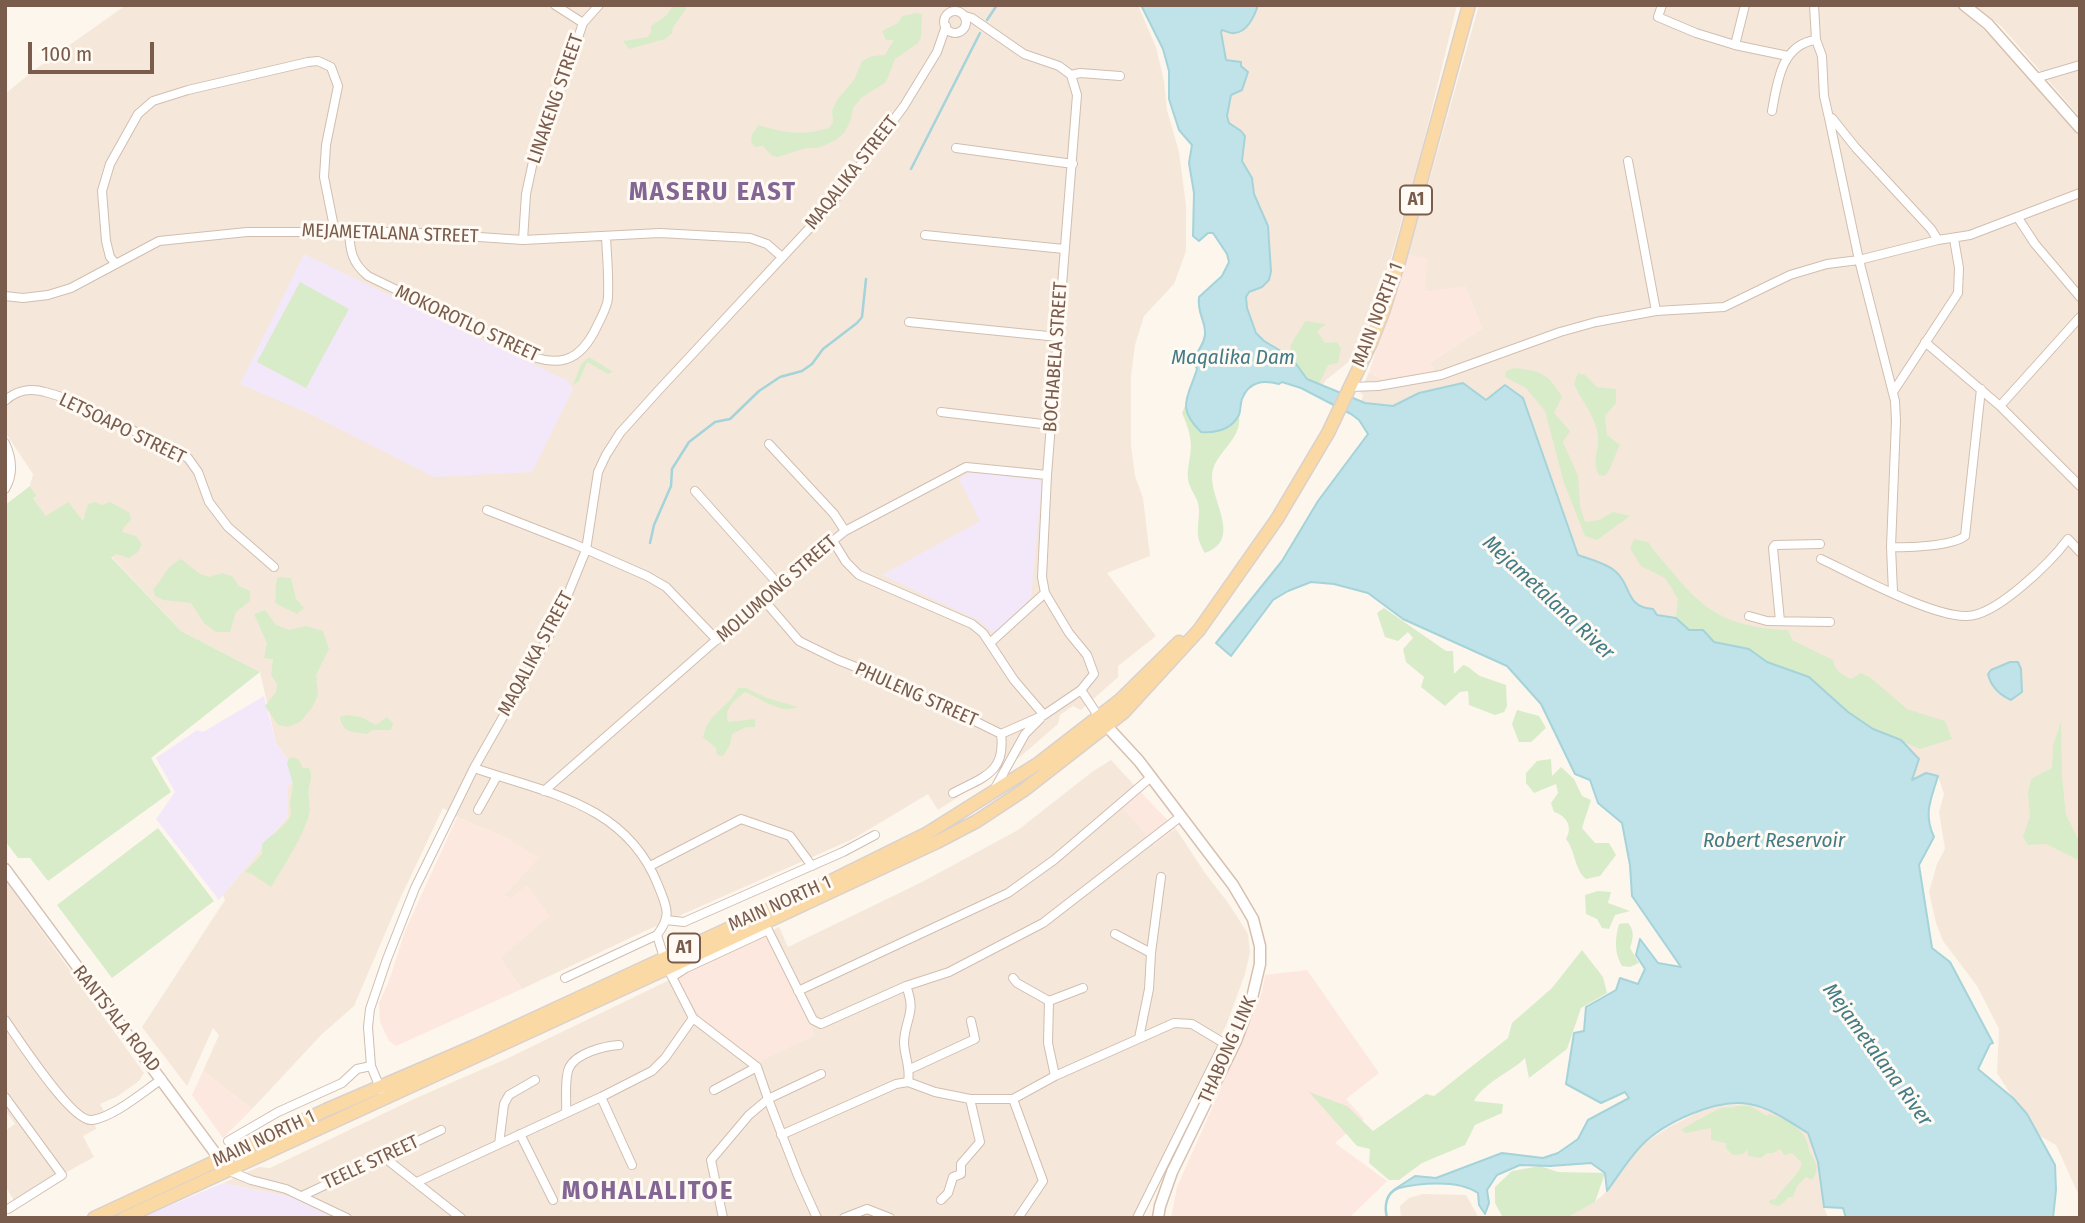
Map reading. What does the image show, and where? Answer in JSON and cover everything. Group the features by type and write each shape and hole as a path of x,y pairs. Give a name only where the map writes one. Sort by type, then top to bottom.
{"main road":[{"name":"MAIN NORTH 1","path":"668,967 926,834 1103,721 1124,712 1199,630 1278,519 1336,416 1370,345 1399,261 1469,5"},
{"path":"1965,5 1988,24 2080,128"},
{"name":"MAIN NORTH 1","path":"94,1218 223,1165 871,874 977,821 1024,790 1103,721"},
{"name":"THABONG LINK","path":"1103,721 1233,886 1258,932 1260,964 1252,998 1228,1045 1172,1172 1158,1218"},
{"name":"RANTS'ALA ROAD","path":"5,869 223,1165"},
{"name":"MAIN NORTH 1","path":"124,1218 223,1165"}],"street":[{"path":"555,5 583,23"},
{"name":"LINAKENG STREET","path":"523,240 526,194 534,157 552,114 583,23 599,5"},
{"path":"1662,5 1658,17 1696,33 1735,45 1788,56"},
{"path":"1735,45 1745,5"},
{"path":"1814,5 1815,40 1822,55 1824,96 1859,260 1893,392 1896,421 1891,547 1893,592"},
{"path":"982,26 950,31 944,20 949,8 957,11 982,26 1024,54 1059,66 1071,75 1080,73 1120,76"},
{"path":"960,30 966,23 965,16"},
{"name":"MAQALIKA STREET","path":"381,1092 371,1066 368,1027 379,981 415,888 474,768 549,635 586,550 598,472 606,455 620,433 830,206 884,135 937,52 946,26"},
{"name":"MAQALIKA STREET","path":"937,52 960,30"},
{"path":"1772,111 1779,77 1788,56 1807,41 1815,40"},
{"path":"116,264 110,257 106,241 102,191 110,164 138,114 153,101 188,90 308,62 318,61 331,67 337,77 338,86 326,145 324,177 335,232"},
{"path":"2036,78 2080,65"},
{"name":"BOCHABELA STREET","path":"1071,75 1077,95 1047,475 1042,577 1045,593 1069,633 1087,655 1094,674 1081,690"},
{"path":"1829,118 1832,118 1938,240"},
{"path":"956,148 1073,164"},
{"path":"1628,161 1656,311"},
{"path":"1350,389 1441,375 1560,332 1596,322 1656,311 1724,306 1790,275 1827,264 1859,260 1982,232 2080,193"},
{"path":"2018,218 2035,244 2080,297"},
{"name":"MEJAMETALANA STREET","path":"5,296 23,298 48,295 71,288 159,241 247,232 349,231 450,234 523,240 660,233 750,237 767,244 782,257"},
{"name":"MOKOROTLO STREET","path":"349,231 352,258 357,267 368,276 537,358 557,362 567,360 586,345 608,300 606,237"},
{"path":"925,235 1064,248"},
{"path":"1893,392 1958,293 1959,276 1954,239"},
{"path":"2000,406 2080,317"},
{"path":"908,322 1058,337"},
{"path":"1925,342 2000,406 2080,486"},
{"path":"1891,547 1947,542 1965,536 1981,389"},
{"name":"LETSOAPO STREET","path":"5,401 20,391 44,391 84,407 188,458 198,472 209,502 228,527 274,567"},
{"path":"941,412 1051,425"},
{"path":"5,443 11,458 11,470 5,489"},
{"path":"769,444 834,514 845,531"},
{"name":"MOLUMONG STREET","path":"544,790 779,585 845,531 966,467 1047,475"},
{"path":"695,491 779,585"},
{"path":"487,510 626,565 666,587 717,640"},
{"path":"1821,559 1927,607 1970,617 1983,612 2025,583 2047,565 2068,539 2080,552"},
{"path":"833,541 853,570 972,624 990,643 1014,680 1044,715 1025,734 992,792"},
{"path":"1780,621 1773,548 1775,545 1819,544"},
{"path":"990,643 1045,593"},
{"name":"PHULENG STREET","path":"763,599 799,641 838,660 904,686 1001,734 1044,715 1081,690"},
{"path":"1749,616 1767,621 1830,622"},
{"path":"1081,690 1103,721"},
{"path":"953,793 995,769 1003,754 1001,734"},
{"path":"474,768 544,790 602,815 613,823 650,866 667,910 666,920 657,935 565,978"},
{"path":"478,810 497,776"},
{"path":"798,991 1008,893 1054,860 1150,778"},
{"path":"668,967 686,968 768,930 813,1020 821,1024 906,986 967,963 1043,923 1180,817"},
{"path":"650,866 741,819 790,836 812,866"},
{"path":"666,920 684,922 843,852 875,835"},
{"path":"1139,1038 1149,989 1161,877"},
{"path":"1115,934 1151,953"},
{"path":"657,935 668,967 693,1018 757,1067 781,1135 817,1218"},
{"path":"1013,978 1049,1001"},
{"path":"906,986 911,997 911,1012 904,1043 910,1069 908,1082"},
{"path":"1049,1001 1083,988"},
{"path":"1049,1001 1048,1043 1055,1076"},
{"path":"417,1182 652,1071 665,1058 693,1018"},
{"path":"5,1020 62,1099 81,1118 90,1121 101,1117 162,1079"},
{"path":"910,1069 975,1039 971,1021"},
{"path":"781,1135 896,1084 908,1082 935,1093 970,1099 1013,1099 1055,1076 1174,1023 1192,1024 1228,1045 1137,1218"},
{"path":"566,1113 569,1069 576,1060 606,1046 618,1045"},
{"path":"228,1141 278,1112 342,1083 357,1069 371,1066"},
{"path":"714,1090 757,1067"},
{"path":"723,1218 711,1160 749,1115 768,1099 821,1074"},
{"path":"499,1144 504,1104 509,1096 535,1080"},
{"path":"5,1097 62,1175 8,1211"},
{"path":"601,1097 632,1165"},
{"path":"941,1200 948,1194 953,1177 961,1174 961,1164 980,1142 970,1099"},
{"path":"1013,1099 1043,1181 1018,1218"},
{"name":"TEELE STREET","path":"302,1196 441,1130"},
{"path":"520,1134 552,1200"},
{"path":"385,1158 461,1218"},
{"path":"223,1165 302,1196 347,1218"},
{"path":"844,1218 867,1209 890,1218"}],"shaded area":[{"path":"126,5 1138,5 1156,47 1167,110 1179,152 1186,205 1186,251 1174,284 1144,316 1135,345 1131,376 1131,446 1135,476 1143,498 1150,556 1107,573 1156,636 1118,666 1118,677 1081,710 1073,706 1060,715 1058,724 1021,756 938,810 928,794 853,839 522,989 500,958 511,898 503,896 512,841 443,808 354,1006 322,1034 252,1109 203,1071 219,1035 213,1028 187,1086 142,1027 225,900 223,895 288,816 288,786 298,775 276,743 260,672 181,631 110,555 46,516 33,498 37,496 30,486 33,474 5,432 5,94"},
{"path":"1258,5 1457,5 1421,153 1382,289 1356,356 1322,386 1307,379 1291,357 1256,333 1246,308 1249,292 1271,271 1270,238 1254,194 1252,178 1242,161 1245,136 1229,123 1227,116 1231,95 1235,92 1243,69 1239,61 1229,62 1224,56 1220,32 1255,15"},
{"path":"1479,5 1955,5 1969,15 2022,67 2080,137 2080,1198 2056,1145 2040,1136 1997,1073 1999,1029 1977,986 1943,941 1936,923 1929,892 1937,864 1945,849 1939,812 1944,794 1938,776 1926,773 1912,780 1919,759 1901,740 1676,618 1657,615 1653,609 1642,608 1631,599 1616,571 1578,555 1523,398 1505,385 1486,400 1419,393 1393,406 1361,402 1363,395 1360,392 1369,372 1382,379 1429,363 1482,328 1465,287 1424,292 1427,259 1408,255"},
{"path":"1974,5 2080,5 2080,117 2001,26"},
{"path":"304,254 568,381 573,389 532,472 434,477 310,414 240,384"},
{"path":"1408,255 1427,258 1425,292 1465,286 1482,328 1430,362 1434,368 1431,372 1382,379 1369,372"},
{"path":"973,471 1042,481 1031,598 998,630 992,632 978,620 882,575 980,521 959,479"},
{"path":"264,696 276,743 298,775 288,786 288,816 219,900 156,819 175,792 156,758 197,730 203,732"},
{"path":"1111,760 1135,786 1154,845 1176,829 1248,934 1250,952 1226,1026 1217,1042 1218,1049 1138,1207 1141,1218 334,1218 291,1197 223,1183 259,1167 270,1168 416,1098 506,1059 779,927 788,947 922,882 1018,830"},
{"path":"1135,786 1176,829 1154,845 1118,802"},
{"path":"457,817 512,841 539,858 504,896 511,898 527,885 550,916 500,958 522,989 396,1046 389,1041 380,1022 379,1003 405,931"},
{"path":"5,880 144,1073 139,1081 118,1096 100,1104 108,1118 95,1124 96,1129 83,1136 94,1157 65,1173 63,1170 54,1175 26,1194 18,1208 5,1185 5,1131 15,1124 5,1110"},
{"path":"766,933 815,1035 759,1062 703,1021 676,978"},
{"path":"1307,970 1379,1073 1346,1099 1364,1119 1335,1143 1387,1181 1349,1218 1171,1218 1177,1187 1251,1020 1262,992 1265,975"},
{"path":"203,1071 252,1109 223,1138 192,1095"},
{"path":"1749,1104 1778,1115 1808,1133 1818,1162 1828,1218 1567,1218 1595,1202 1607,1191 1642,1145 1669,1127 1711,1106"},
{"path":"223,1183 291,1197 334,1218 141,1218"},
{"path":"1422,1194 1466,1195 1479,1218 1401,1218 1400,1206 1409,1198"}],"green space":[{"path":"673,5 685,5 686,9 673,27 672,33 665,39 629,49 623,41 648,37 651,26 667,15"},
{"path":"922,14 921,38 918,43 895,59 886,82 861,98 853,108 845,132 836,140 818,148 806,148 778,157 772,156 763,146 755,147 751,142 752,134 759,125 794,132 829,128 833,122 832,111 837,100 854,80 862,61 872,56 885,55 894,40 886,40 882,31 898,23 902,16"},
{"path":"300,282 349,309 306,388 257,362"},
{"path":"1305,321 1326,324 1317,331 1325,343 1337,342 1341,349 1338,363 1328,365 1319,384 1301,373 1290,354 1293,341"},
{"path":"589,357 613,372 608,374 587,362 579,381 573,385 581,364"},
{"path":"1514,368 1531,370 1548,378 1562,397 1554,413 1570,431 1563,442 1578,476 1580,506 1585,522 1599,520 1613,512 1630,516 1597,540 1585,536 1564,483 1545,411 1526,388 1505,377 1506,371"},
{"path":"1578,373 1585,375 1597,387 1616,389 1616,403 1605,416 1607,435 1620,445 1605,476 1599,475 1597,469 1598,437 1595,424 1574,384"},
{"path":"1185,406 1192,423 1201,432 1224,430 1239,415 1236,432 1213,469 1213,487 1222,520 1222,539 1216,547 1205,553 1198,536 1199,505 1188,479 1191,444 1182,413"},
{"path":"30,486 37,496 33,498 46,516 68,502 83,521 88,504 95,502 102,505 110,502 130,513 131,520 122,532 136,536 142,544 138,552 129,558 116,554 111,557 181,631 260,672 151,758 171,792 48,881 30,858 18,858 5,841 5,505"},
{"path":"1634,539 1648,542 1687,589 1711,610 1738,623 1788,630 1792,640 1833,660 1837,670 1844,675 1851,679 1861,673 1871,678 1907,709 1945,721 1952,739 1920,749 1873,729 1848,712 1809,677 1767,662 1748,649 1714,642 1703,630 1689,630 1676,618 1678,599 1665,578 1641,566 1630,548"},
{"path":"181,559 200,574 209,577 222,573 232,576 239,586 250,591 250,601 236,612 230,632 216,632 204,623 191,603 163,600 155,596 153,589 167,570"},
{"path":"278,577 291,578 296,599 304,608 297,614 275,603"},
{"path":"1384,608 1446,651 1453,651 1454,674 1463,665 1480,676 1506,685 1507,706 1504,712 1495,715 1469,705 1468,691 1460,692 1445,706 1421,687 1424,677 1406,662 1403,649 1413,638 1408,632 1398,641 1385,637 1377,613"},
{"path":"265,610 276,625 289,630 306,626 323,631 329,649 316,675 318,695 312,708 300,722 288,727 278,725 265,706 276,692 277,684 271,675 273,659 264,658 267,643 254,614"},
{"path":"738,688 746,688 767,698 798,707 784,709 745,692 729,709 728,722 755,719 755,727 746,727 732,734 730,745 723,756 717,755 716,748 703,737 714,715"},
{"path":"1517,710 1539,716 1546,728 1531,742 1519,742 1512,724"},
{"path":"340,717 361,717 376,725 387,717 393,723 391,730 358,733 343,726"},
{"path":"2061,722 2066,815 2080,843 2080,861 2046,844 2028,845 2023,837 2030,816 2028,793 2031,779 2052,768 2053,746"},
{"path":"289,758 299,760 303,768 309,768 310,771 310,812 297,843 271,887 245,872 262,854 262,844 291,815 293,784 287,763"},
{"path":"1551,759 1552,776 1561,767 1574,779 1582,796 1591,800 1582,828 1595,843 1609,843 1616,855 1600,876 1586,879 1579,870 1566,839 1568,822 1554,812 1551,803 1558,793 1556,784 1534,793 1526,783 1526,773 1537,761"},
{"path":"158,828 214,901 112,978 57,905"},
{"path":"1598,891 1611,892 1608,903 1630,911 1615,915 1609,929 1602,928 1597,919 1586,914 1585,895"},
{"path":"1628,923 1633,935 1630,948 1639,963 1630,967 1622,966 1616,945 1619,924"},
{"path":"1582,950 1603,977 1607,993 1581,1008 1567,1049 1529,1078 1525,1058 1491,1083 1474,1101 1503,1104 1502,1113 1475,1125 1465,1145 1422,1163 1399,1180 1389,1180 1369,1163 1370,1149 1357,1146 1309,1092 1347,1106 1373,1131 1426,1094 1434,1096 1508,1038 1512,1023 1552,988"},
{"path":"1750,1106 1767,1116 1769,1114 1790,1122 1804,1136 1816,1165 1815,1176 1812,1180 1806,1177 1797,1186 1793,1197 1780,1205 1769,1203 1770,1200 1775,1199 1799,1171 1802,1163 1792,1153 1784,1155 1780,1149 1761,1158 1748,1156 1747,1149 1743,1154 1733,1155 1726,1148 1726,1143 1711,1140 1711,1128 1686,1133 1681,1130 1721,1108"},
{"path":"1540,1166 1558,1172 1605,1173 1595,1202 1567,1218 1503,1218 1495,1203 1495,1187 1512,1171"}],"water":[{"name":"Robert Reservoir","path":"1141,5 1258,5 1253,18 1243,30 1221,32 1226,60 1241,62 1241,66 1248,72 1242,90 1231,95 1227,116 1229,123 1245,136 1242,161 1252,178 1254,194 1268,226 1271,271 1269,280 1262,287 1249,292 1246,297 1256,333 1264,341 1291,357 1307,379 1365,403 1393,406 1419,393 1463,383 1486,400 1505,385 1523,398 1578,555 1602,563 1615,571 1633,600 1653,609 1657,615 1676,618 1689,630 1703,630 1714,642 1749,649 1767,662 1809,677 1848,712 1873,729 1901,740 1919,759 1912,780 1926,773 1938,776 1929,813 1934,837 1919,865 1932,948 1950,962 1993,1043 1978,1069 2013,1098 2027,1114 2055,1165 2053,1218 1846,1218 1843,1208 1824,1207 1818,1162 1808,1133 1764,1108 1736,1103 1690,1114 1662,1129 1640,1147 1607,1191 1605,1173 1591,1163 1520,1165 1497,1175 1487,1190 1489,1203 1485,1214 1479,1205 1478,1193 1460,1186 1426,1184 1395,1189 1415,1176 1436,1178 1502,1153 1543,1158 1558,1153 1578,1139 1588,1120 1629,1098 1625,1092 1601,1103 1566,1084 1574,1033 1584,1031 1586,1007 1616,990 1620,978 1638,984 1645,969 1636,955 1640,939 1658,963 1681,967 1632,896 1630,865 1622,823 1598,803 1590,780 1575,774 1541,704 1507,666 1403,619 1368,593 1334,584 1311,582 1273,600 1231,656 1216,643 1282,561 1318,501 1368,434 1359,420 1351,414 1301,388 1282,382 1262,382 1248,388 1236,420 1222,430 1201,432 1188,415 1186,401 1197,369 1193,360 1205,336 1199,297 1222,276 1229,262 1227,254 1213,233 1208,233 1199,241 1193,236 1194,193 1189,163 1192,145 1179,130 1169,99 1169,71 1163,49"},
{"path":"2010,662 2018,662 2021,669 2022,692 2011,700 1996,690 1988,674"}],"waterway":[{"path":"987,20 997,5"},
{"path":"911,169 980,33"},
{"path":"650,543 654,525 671,486 672,469 689,442 715,422 730,419 759,391 780,377 802,371 812,364 823,349 857,323 862,317 866,279"},
{"path":"1387,1218 1387,1200 1398,1188"}],"district":[{"name":"MASERU EAST","path":"713,193"},
{"name":"MOHALALITOE","path":"648,1192"}],"water label":[{"name":"Maqalika Dam","path":"1233,358"},
{"name":"Mejametalana River","path":"1548,598"},
{"name":"Mejametalana River","path":"1877,1055"}]}
